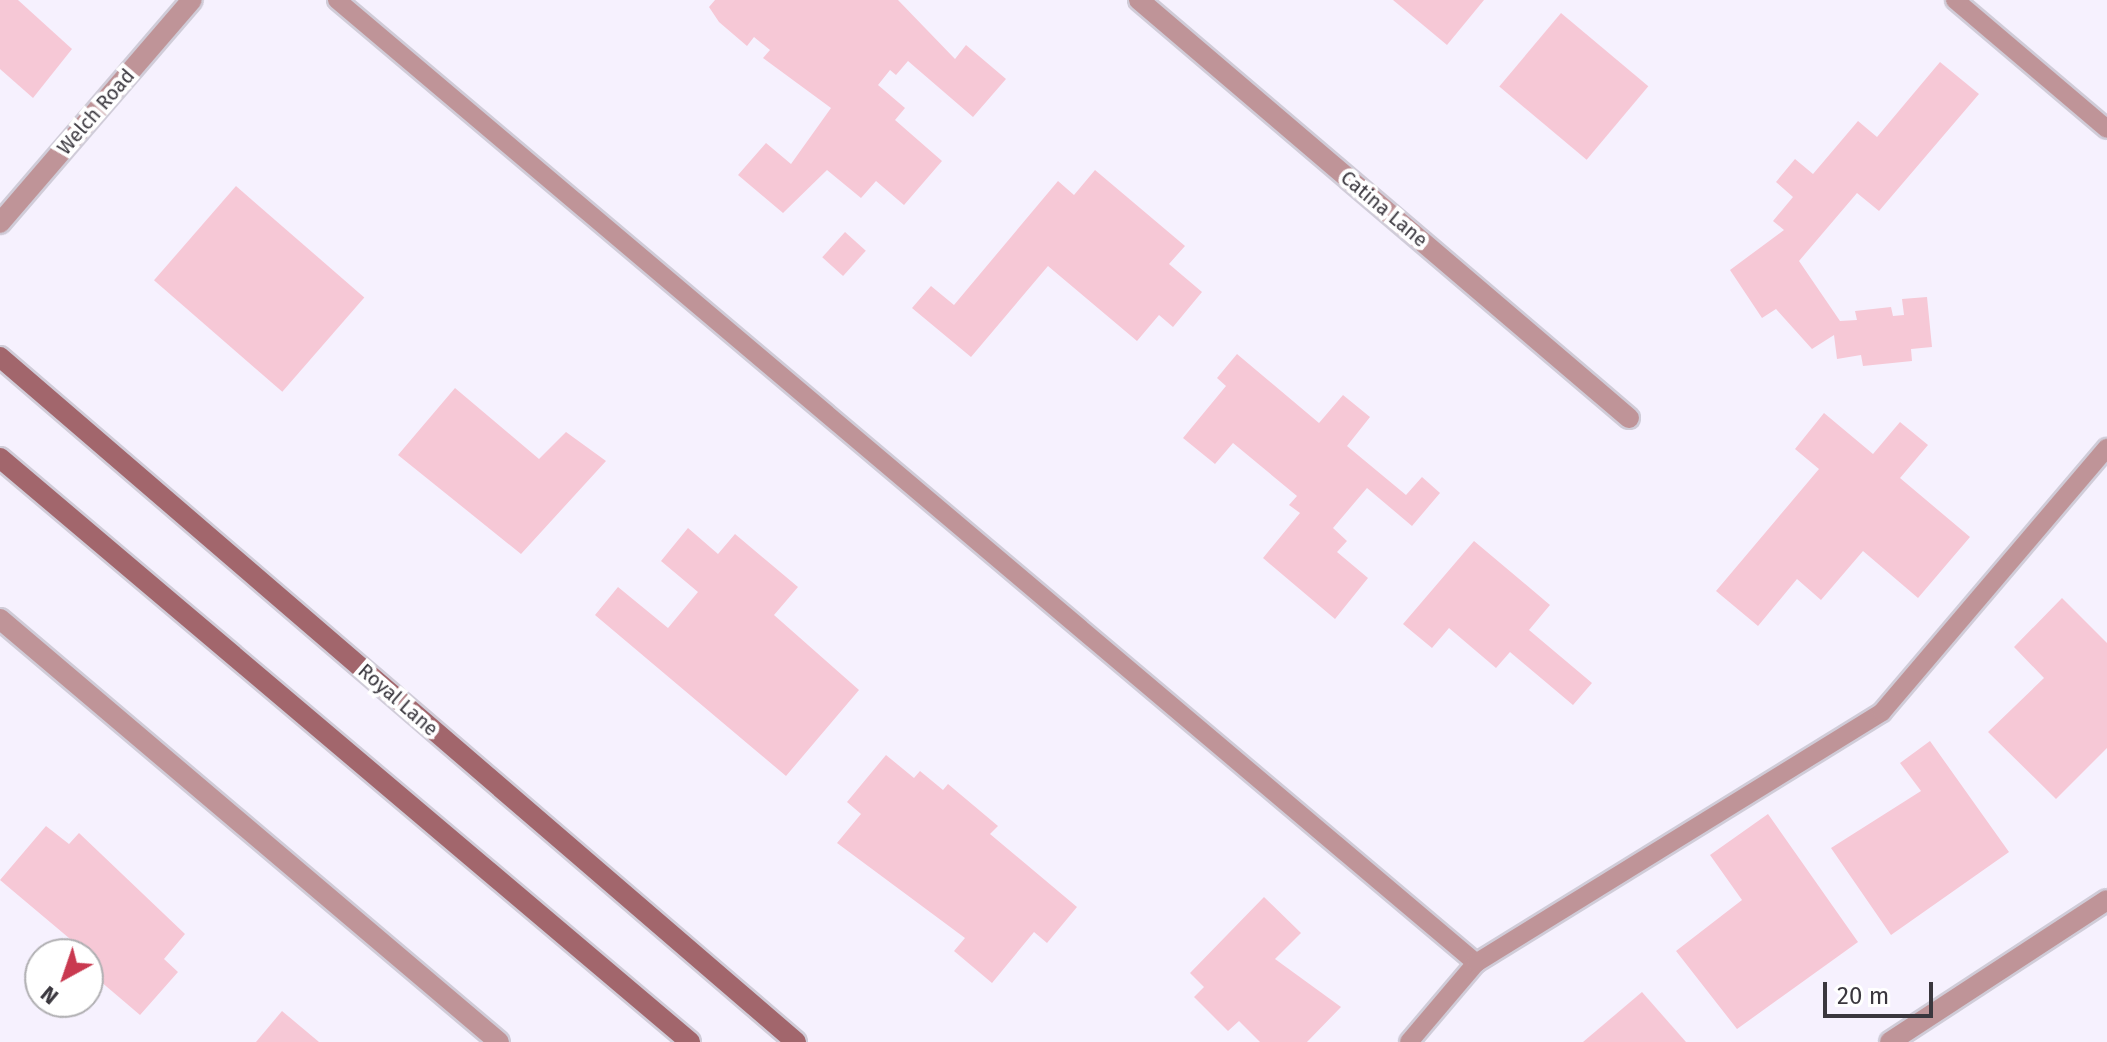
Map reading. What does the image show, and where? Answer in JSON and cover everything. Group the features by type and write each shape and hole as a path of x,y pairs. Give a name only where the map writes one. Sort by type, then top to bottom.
{"main road":[{"name":"Royal Lane","path":"0,357 796,1042"},
{"path":"0,458 690,1042"}],"street":[{"name":"Welch Road","path":"0,223 192,0"},
{"name":"Catina Lane","path":"1139,0 1629,418"},
{"path":"0,619 499,1042"},
{"path":"1890,1042 2107,900"}],"lane":[{"path":"337,0 1476,963"},
{"path":"1955,0 2107,129"},
{"path":"1409,1042 1476,963 1882,712 2107,448"}],"building":[{"path":"0,0 18,0 72,49 33,98 0,69"},
{"path":"715,0 898,0 955,59 966,45 1006,79 973,117 908,61 896,75 890,70 878,85 905,108 895,120 942,161 904,205 876,181 861,198 827,170 783,213 738,175 766,143 791,164 831,108 763,58 770,50 754,37 747,46 719,22 709,7"},
{"path":"1393,0 1484,0 1447,45"},
{"path":"1561,13 1648,86 1587,160 1499,87"},
{"path":"1940,62 1979,94 1879,211 1857,193 1799,261 1840,321 1857,320 1855,311 1891,307 1893,316 1904,315 1902,299 1927,297 1932,347 1911,349 1912,361 1863,366 1861,355 1837,359 1834,335 1812,349 1776,309 1762,318 1730,270 1784,230 1773,221 1793,197 1776,182 1795,159 1813,174 1858,121 1877,137"},
{"path":"1095,170 1185,246 1169,264 1202,292 1173,327 1159,315 1137,341 1048,266 971,357 912,308 931,286 954,305 1058,181 1074,195"},
{"path":"236,186 364,298 282,392 154,280"},
{"path":"845,232 866,251 843,276 822,257"},
{"path":"1237,354 1319,423 1343,395 1370,417 1347,446 1406,495 1422,477 1440,493 1412,526 1367,488 1333,528 1347,541 1337,552 1368,578 1335,619 1263,558 1300,513 1289,505 1297,496 1233,443 1215,464 1183,438 1226,386 1217,378"},
{"path":"455,388 539,459 566,432 606,461 521,554 398,455"},
{"path":"1824,413 1873,454 1900,422 1928,445 1900,478 1970,537 1918,598 1863,551 1821,600 1797,579 1758,626 1716,591 1819,469 1795,449"},
{"path":"688,528 718,554 735,534 798,587 774,615 859,690 786,776 595,615 618,587 668,628 698,592 661,561"},
{"path":"1474,541 1550,605 1529,630 1592,683 1573,705 1510,652 1496,668 1449,628 1432,648 1403,624"},
{"path":"2062,598 2107,643 2107,748 2056,799 1988,732 2044,678 2014,647"},
{"path":"1930,741 2009,852 1891,935 1831,848 1921,791 1900,763"},
{"path":"886,755 914,778 920,771 943,790 948,784 998,826 990,834 1077,907 1047,943 1034,932 992,983 954,951 965,938 837,843 861,814 847,802"},
{"path":"1768,814 1858,942 1737,1029 1676,951 1742,900 1710,855"},
{"path":"46,826 69,844 79,833 185,934 164,959 178,972 140,1015 104,984 104,938 69,938 0,880"},
{"path":"1264,897 1301,933 1275,959 1341,1007 1307,1042 1260,1042 1239,1021 1228,1031 1194,997 1204,987 1190,973"},
{"path":"1642,992 1686,1042 1583,1042"},
{"path":"282,1011 319,1042 256,1042"}]}
